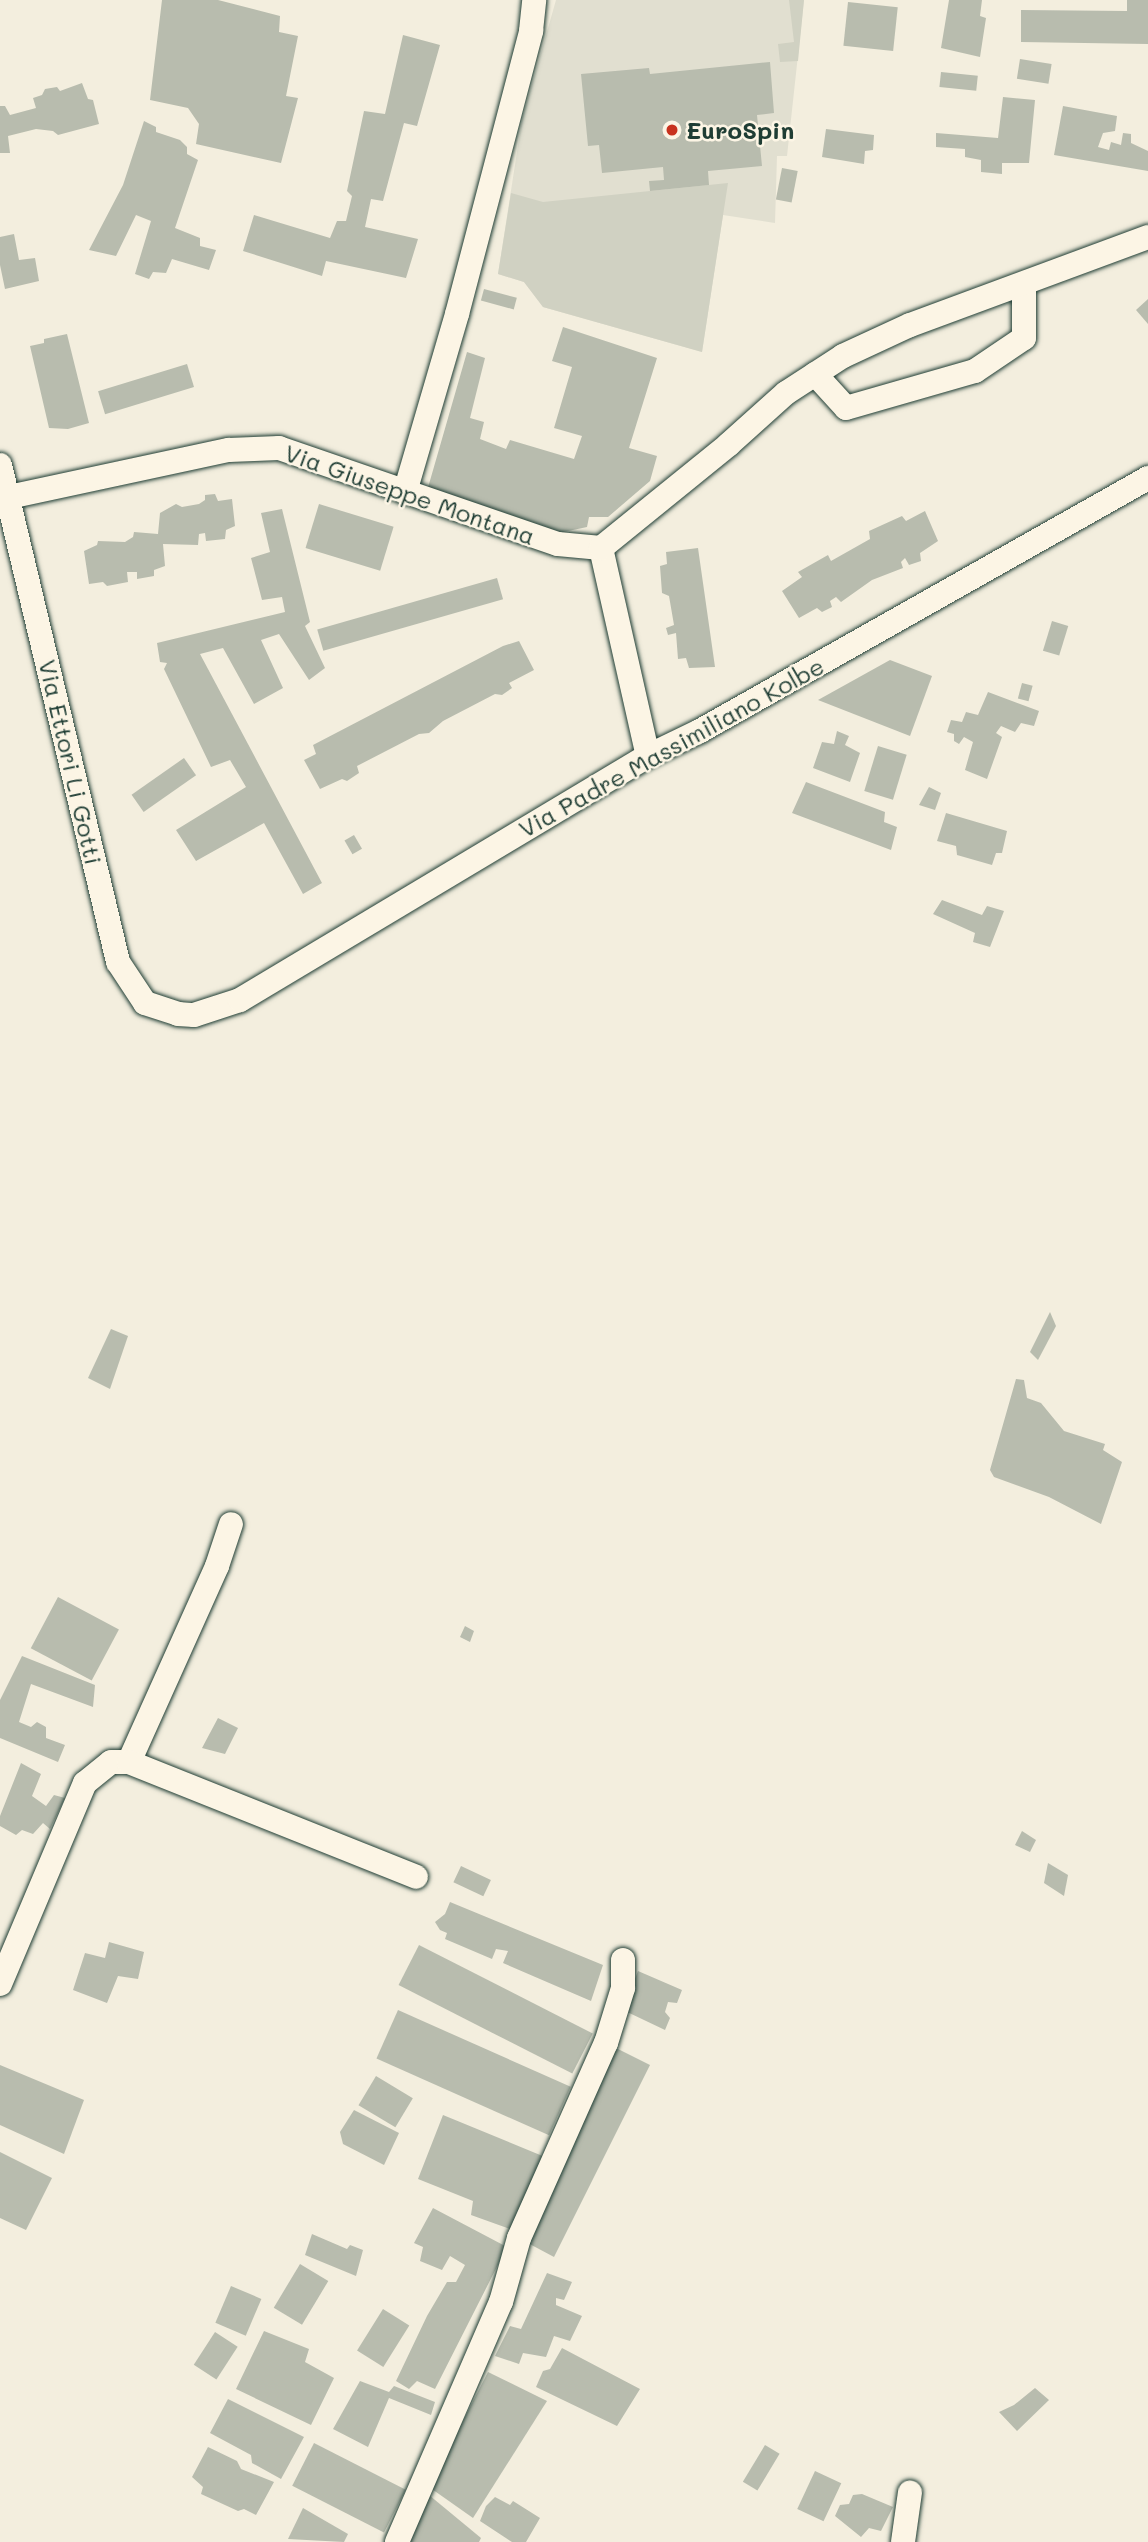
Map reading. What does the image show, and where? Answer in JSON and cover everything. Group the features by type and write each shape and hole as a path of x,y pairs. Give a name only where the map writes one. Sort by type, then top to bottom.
{"street":[{"path":"405,492 457,314 531,31 534,0"},
{"path":"648,756 601,548 728,445 786,393 843,356 910,325 1148,237"},
{"path":"815,374 846,408 975,371 1024,338 1024,285"},
{"name":"Via Giuseppe Montana","path":"9,496 229,450 279,448 558,544 601,548"},
{"name":"Via Ettori Li Gotti","path":"0,464 118,962 145,1003 178,1014 194,1015"},
{"name":"Via Padre Massimiliano Kolbe","path":"194,1015 240,1000 648,756 700,731 1148,478"},
{"path":"129,1762 217,1566 232,1524"},
{"path":"0,1984 85,1783 111,1762 129,1762 416,1877"},
{"path":"397,2542 501,2302 519,2238 606,2043 623,1988 623,1960"},
{"path":"903,2542 910,2492"}],"shaded area":[{"path":"556,0 804,0 787,156 777,156 775,223 723,215 702,352 543,307 524,282 498,274 522,120"},
{"path":"789,0 804,0 798,61 780,62 778,44 794,42"},
{"path":"728,183 702,352 543,307 524,282 498,274 511,193 543,202"}],"building":[{"path":"162,0 218,0 280,16 279,32 298,36 286,96 298,98 281,163 196,144 199,124 188,108 150,100"},
{"path":"949,0 982,0 980,16 986,18 980,57 941,48"},
{"path":"1127,0 1148,0 1148,44 1021,42 1021,10 1127,11"},
{"path":"848,2 898,7 893,51 843,46"},
{"path":"403,35 440,45 417,126 404,123 383,201 371,199 365,227 418,239 406,278 326,261 322,276 243,251 254,215 330,238 337,221 346,221 352,196 347,191 364,111 385,114"},
{"path":"1020,59 1052,64 1048,84 1017,79"},
{"name":"EuroSpin","path":"770,62 774,113 757,115 762,166 708,171 709,185 650,191 649,181 664,180 663,167 602,173 599,145 588,146 581,74 649,68 650,74"},
{"path":"941,72 978,76 976,91 939,87"},
{"path":"82,83 88,99 93,100 99,124 58,135 53,131 36,129 8,136 10,153 0,153 0,106 5,106 10,115 36,108 33,98 42,95 45,89 57,87 60,91"},
{"path":"1003,97 1035,100 1029,163 1002,163 1002,174 981,172 981,160 965,157 965,149 936,147 936,133 998,138"},
{"path":"1063,106 1117,116 1115,131 1103,133 1098,147 1109,150 1111,142 1121,145 1123,133 1131,134 1131,143 1148,151 1148,171 1054,155"},
{"path":"144,121 156,127 156,132 180,140 187,147 187,154 198,160 175,228 200,238 200,246 216,250 209,270 172,259 166,273 153,272 149,279 135,274 151,221 136,215 116,256 89,250 123,185"},
{"path":"826,129 874,135 873,150 865,151 864,164 822,157"},
{"path":"782,168 798,171 792,202 776,199"},
{"path":"14,234 19,260 35,258 39,281 5,289 0,265 0,237"},
{"path":"484,289 517,298 514,309 481,301"},
{"path":"1148,299 1148,324 1136,310"},
{"path":"563,327 657,358 629,448 657,456 650,481 608,517 589,517 587,527 554,534 427,491 467,352 485,358 470,418 484,422 480,439 506,449 510,440 574,459 582,436 554,428 572,367 552,361"},
{"path":"67,334 89,423 68,429 49,428 30,346 44,343 44,339"},
{"path":"187,364 194,387 105,414 98,391"},
{"path":"215,494 218,501 232,499 235,526 226,530 225,539 206,541 205,533 199,534 198,545 163,544 165,566 154,570 154,576 137,579 137,572 127,572 128,582 107,586 103,582 89,584 84,551 97,545 98,541 125,542 133,537 134,532 158,534 160,513 176,504 182,507 199,504 205,500 205,495"},
{"path":"319,504 394,527 380,571 306,548"},
{"path":"282,509 310,622 305,626 325,668 309,680 279,634 261,640 283,688 254,704 223,648 200,654 322,883 303,894 264,823 196,861 176,830 246,787 230,760 211,767 164,669 167,663 160,662 157,643 285,612 282,597 262,600 251,558 270,552 261,513"},
{"path":"925,511 938,541 920,553 921,561 909,565 905,558 901,562 903,568 872,580 841,602 836,597 830,601 832,607 822,612 817,608 799,618 782,591 802,577 798,572 828,555 831,561 870,539 869,531 902,516 906,521"},
{"path":"698,548 715,667 689,668 686,658 678,659 676,633 668,635 666,628 674,625 669,596 662,593 660,566 667,564 666,552"},
{"path":"497,578 503,599 323,651 317,630"},
{"path":"1052,621 1068,626 1059,656 1043,651"},
{"path":"519,641 534,670 509,683 512,688 443,721 429,733 419,734 357,766 359,773 347,781 342,779 320,789 304,760 316,754 313,745 503,646"},
{"path":"890,660 932,676 910,736 818,700"},
{"path":"1022,683 1033,686 1028,701 1018,698"},
{"path":"988,692 1039,711 1034,726 1021,723 1015,732 1001,726 996,733 1002,737 987,779 965,770 973,742 964,737 959,744 954,741 954,734 947,732 951,720 962,722 966,712 978,715"},
{"path":"837,731 849,736 845,745 860,753 850,782 813,768 822,742 834,744"},
{"path":"878,746 907,755 893,800 864,791"},
{"path":"184,758 196,775 144,812 132,795"},
{"path":"806,782 885,812 884,822 897,827 891,850 792,813"},
{"path":"929,787 941,793 935,810 919,805"},
{"path":"946,813 1007,831 1002,853 996,853 992,865 957,855 956,846 937,841"},
{"path":"354,835 362,849 352,854 344,840"},
{"path":"942,900 982,915 987,906 1004,911 990,947 973,942 975,933 933,914"},
{"path":"1050,1312 1056,1326 1038,1360 1030,1352"},
{"path":"111,1329 128,1336 110,1389 88,1378"},
{"path":"1016,1379 1024,1380 1027,1398 1041,1403 1064,1431 1105,1444 1103,1450 1122,1462 1101,1524 1049,1497 994,1477 990,1470"},
{"path":"58,1597 119,1629 92,1681 31,1648"},
{"path":"465,1626 474,1631 470,1642 460,1637"},
{"path":"22,1656 95,1685 93,1707 31,1684 19,1722 31,1727 37,1722 46,1727 46,1738 65,1745 58,1762 0,1738 0,1700"},
{"path":"218,1718 238,1728 225,1754 202,1748"},
{"path":"21,1763 41,1774 32,1796 46,1806 54,1795 65,1798 50,1829 43,1823 33,1834 22,1830 16,1835 0,1826 0,1816"},
{"path":"1022,1831 1036,1840 1030,1852 1015,1845"},
{"path":"1048,1863 1068,1875 1064,1896 1044,1883"},
{"path":"461,1866 491,1880 483,1896 453,1882"},
{"path":"450,1902 603,1965 591,2001 503,1963 508,1951 496,1949 492,1959 445,1939 447,1933 440,1930 435,1922 445,1914"},
{"path":"109,1942 144,1952 138,1979 118,1976 107,2003 73,1990 85,1953 105,1958"},
{"path":"419,1945 593,2034 572,2074 399,1985"},
{"path":"638,1971 682,1990 677,2003 668,2002 665,2012 670,2018 665,2030 623,2010"},
{"path":"398,2010 571,2087 549,2135 376,2058"},
{"path":"612,2046 650,2065 554,2257 524,2241"},
{"path":"0,2065 84,2100 64,2154 0,2125"},
{"path":"376,2076 413,2098 395,2127 358,2105"},
{"path":"354,2110 399,2133 384,2165 343,2144 340,2132"},
{"path":"443,2115 545,2157 513,2230 471,2215 473,2201 418,2179"},
{"path":"0,2152 52,2178 26,2230 0,2218"},
{"path":"433,2208 507,2247 435,2389 417,2381 409,2389 396,2381 427,2316 447,2282 456,2282 465,2265 450,2256 442,2270 420,2261 423,2247 414,2243"},
{"path":"312,2234 347,2249 350,2245 363,2250 356,2276 305,2255"},
{"path":"300,2264 328,2281 302,2325 274,2308"},
{"path":"547,2273 572,2282 564,2300 556,2298 556,2305 582,2316 570,2341 554,2336 546,2357 523,2353 519,2364 495,2356 510,2326 521,2329"},
{"path":"231,2286 261,2299 246,2336 215,2323"},
{"path":"383,2309 409,2325 383,2367 357,2351"},
{"path":"264,2331 309,2349 305,2362 334,2378 311,2425 236,2389"},
{"path":"215,2332 238,2347 216,2379 194,2365"},
{"path":"562,2348 640,2389 617,2426 536,2387 543,2371 550,2369"},
{"path":"488,2372 547,2401 473,2518 429,2487"},
{"path":"360,2381 389,2392 394,2386 435,2402 431,2415 389,2398 368,2447 333,2429"},
{"path":"1035,2388 1049,2400 1017,2431 999,2412 1014,2405"},
{"path":"228,2399 304,2437 281,2479 252,2463 251,2455 210,2433"},
{"path":"314,2443 406,2490 384,2533 292,2486"},
{"path":"765,2445 780,2454 757,2491 743,2482"},
{"path":"208,2447 237,2461 241,2469 274,2482 256,2515 244,2509 238,2511 201,2494 203,2487 192,2477"},
{"path":"815,2471 841,2483 824,2521 797,2509"},
{"path":"862,2494 893,2507 881,2531 869,2528 861,2537 835,2516 840,2505 849,2504 853,2495"},
{"path":"429,2495 481,2538 479,2542 404,2542"},
{"path":"495,2497 510,2505 513,2501 540,2518 526,2542 512,2542 480,2521 486,2506"},
{"path":"303,2508 348,2534 344,2542 288,2539"}],"place":[{"name":"EuroSpin","path":"672,130"}]}
